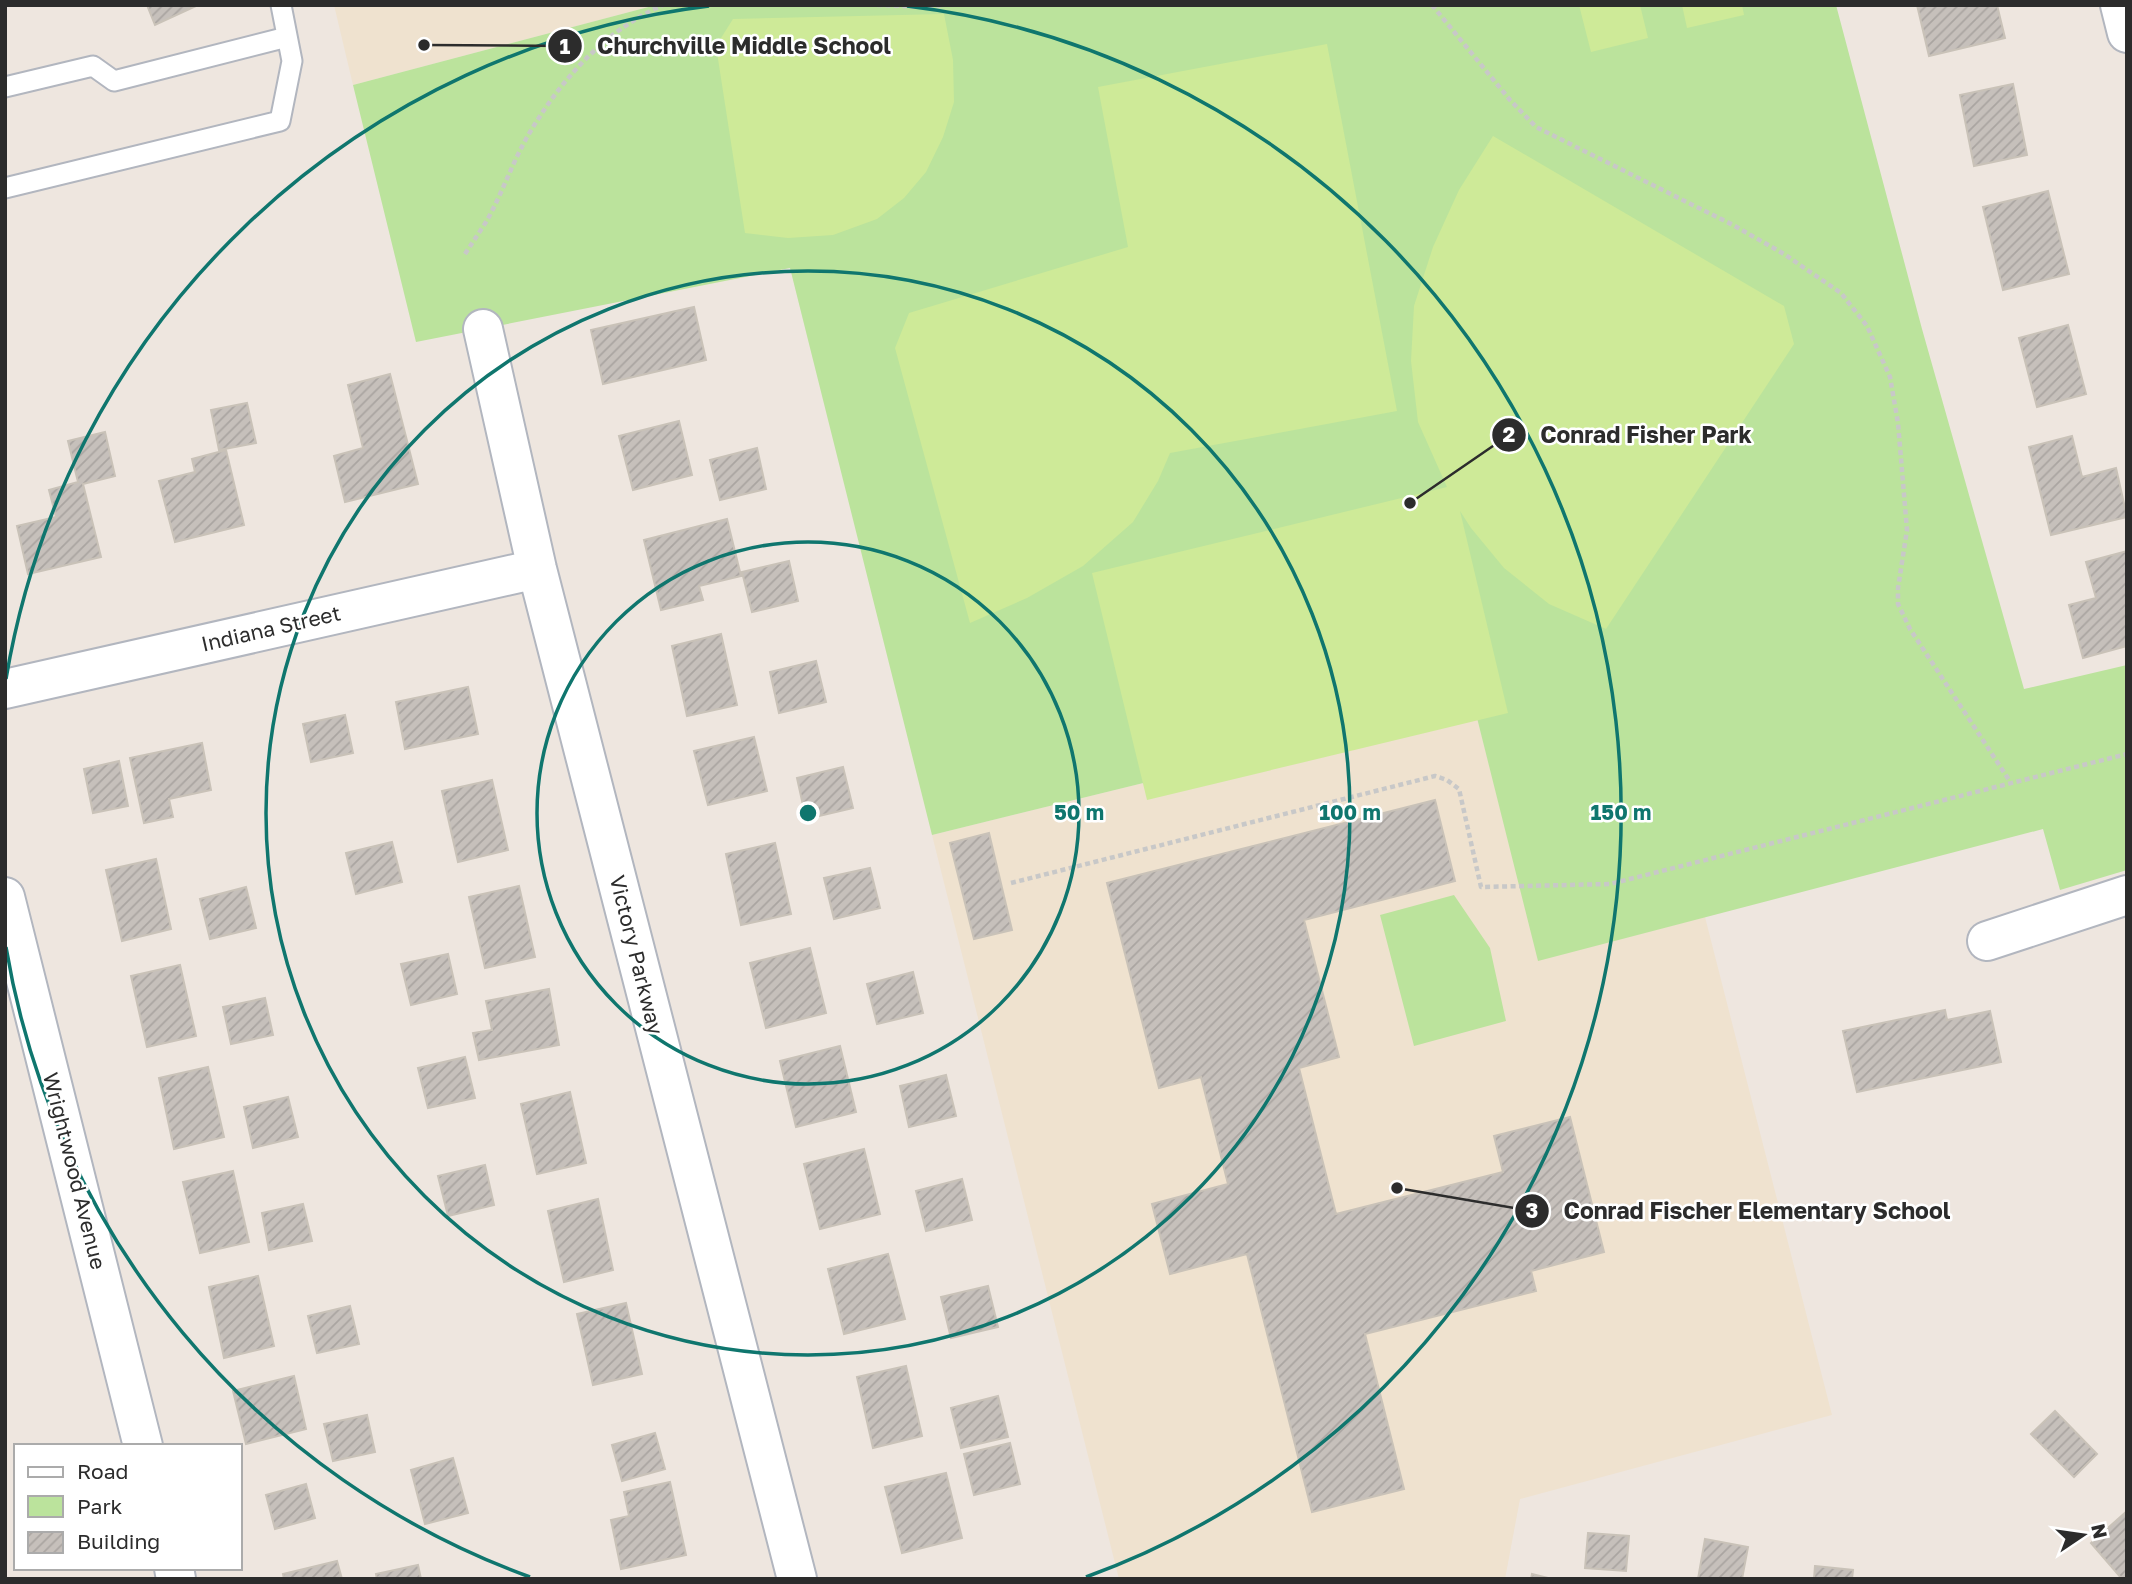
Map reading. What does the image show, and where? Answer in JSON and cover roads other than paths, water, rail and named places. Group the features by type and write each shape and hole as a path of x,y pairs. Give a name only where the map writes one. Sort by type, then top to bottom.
{"street":[{"path":"2120,5 2127,33"},
{"name":"Victory Parkway","path":"483,329 537,569 797,1579"},
{"name":"Indiana Street","path":"5,689 537,569"},
{"path":"1987,941 2127,895"},
{"name":"Wrightwood Avenue","path":"5,897 142,1444"}],"lane":[{"path":"5,188 280,121 292,61 281,5"},
{"path":"5,87 93,66 114,81 287,37"}],"place":[{"name":"Churchville Middle School","path":"424,45"},
{"name":"Conrad Fisher Park","path":"1410,503"},
{"name":"Conrad Fischer Elementary School","path":"1397,1188"}]}
